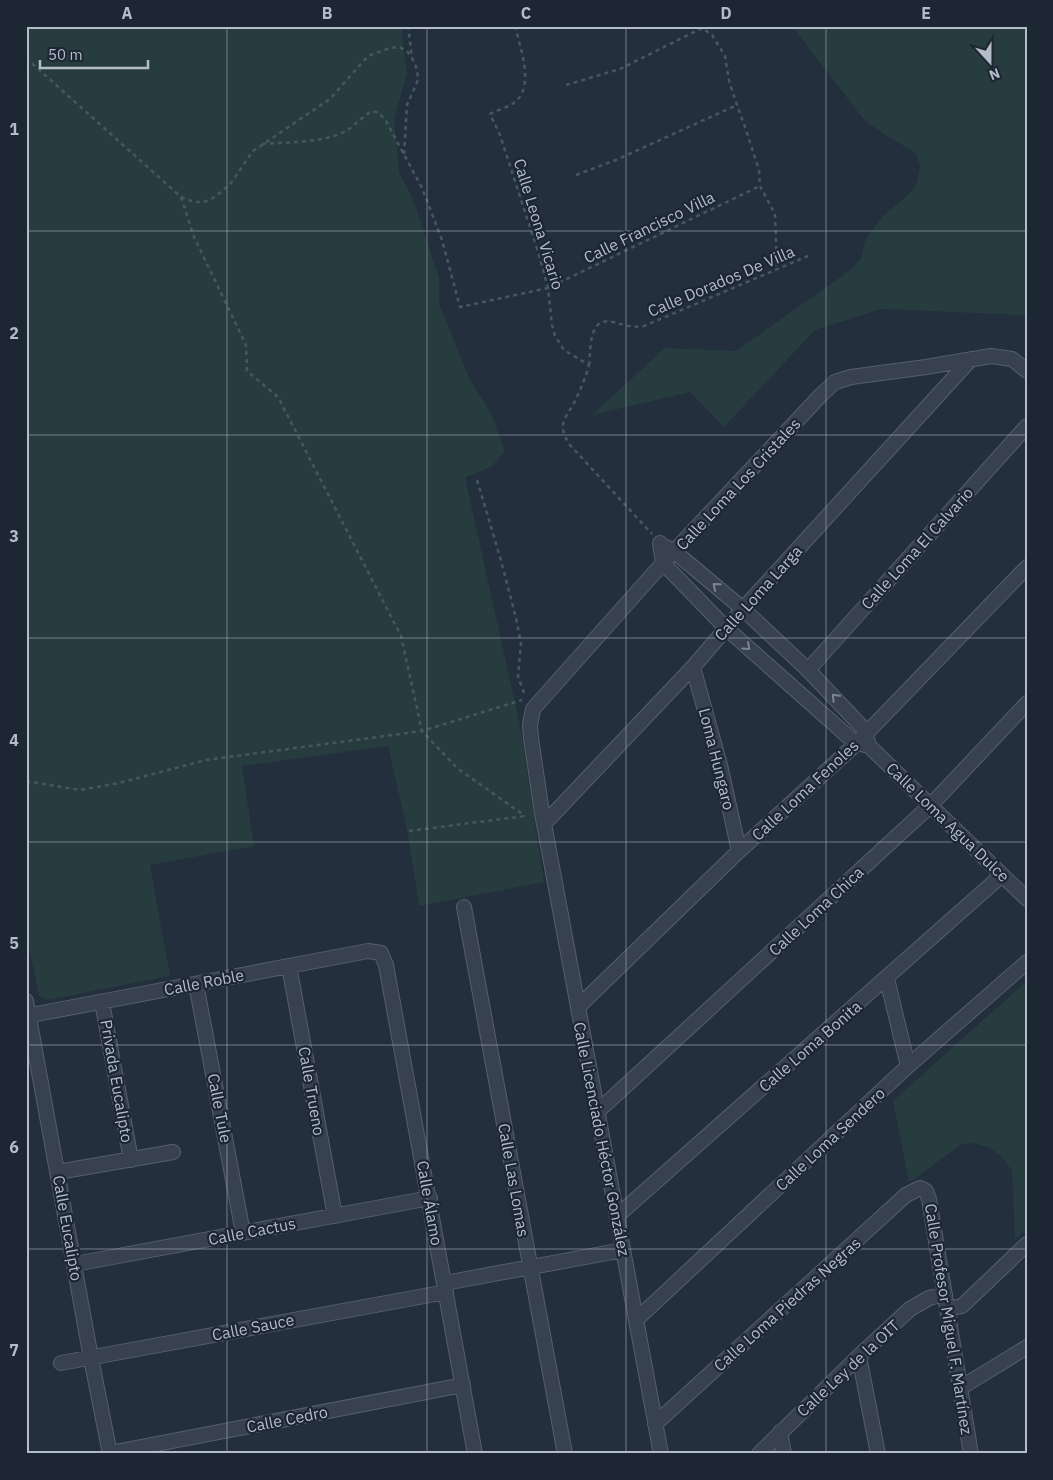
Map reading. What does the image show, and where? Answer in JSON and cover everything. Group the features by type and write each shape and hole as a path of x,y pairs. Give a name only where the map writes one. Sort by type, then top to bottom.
{"street":[{"name":"Calle Loma Los Cristales","path":"530,725 533,709 663,563 821,394 835,382 856,376 991,356 1012,359 1027,371"},
{"name":"Calle Loma Larga","path":"543,819 693,667 743,609 971,359"},
{"name":"Calle Loma El Calvario","path":"808,670 1027,426"},
{"name":"Calle Loma Agua Dulce","path":"660,543 674,552 743,609 808,670 847,710 864,741"},
{"path":"660,543 663,563"},
{"name":"Calle Loma Agua Dulce","path":"663,563 726,628 833,724 864,741 1027,899"},
{"name":"Calle Loma Fenoles","path":"578,1007 739,851 864,741 1027,567"},
{"name":"Loma Hungaro","path":"693,667 720,765 739,851"},
{"name":"Calle Loma Chica","path":"597,1112 931,805 1026,705"},
{"name":"Calle Licenciado Héctor González","path":"530,725 543,819 661,1454"},
{"name":"Calle Loma Bonita","path":"617,1216 1002,876"},
{"name":"Calle Las Lomas","path":"464,906 565,1454"},
{"name":"Calle Roble","path":"28,1016 368,951 381,953"},
{"name":"Calle Álamo","path":"381,953 386,965 430,1198 475,1454"},
{"name":"Calle Loma Sendero","path":"636,1320 908,1066 1027,962"},
{"name":"Calle Trueno","path":"289,966 335,1216"},
{"path":"886,979 908,1066"},
{"name":"Calle Tule","path":"196,984 243,1233"},
{"name":"Calle Eucalipto","path":"26,1001 110,1453"},
{"name":"Privada Eucalipto","path":"102,1002 131,1160"},
{"path":"58,1172 173,1152"},
{"name":"Calle Profesor Miguel F. Martínez","path":"920,1188 926,1191 929,1199 971,1454"},
{"name":"Calle Loma Piedras Negras","path":"655,1424 906,1195 920,1188"},
{"name":"Calle Cactus","path":"75,1264 430,1198"},
{"path":"947,1309 962,1306 1027,1244"},
{"name":"Calle Sauce","path":"61,1363 446,1287 530,1267 623,1250"},
{"name":"Calle Ley de la OIT","path":"759,1454 859,1356 910,1310 929,1298 945,1294"},
{"path":"960,1388 1027,1347"},
{"path":"859,1356 878,1454"},
{"name":"Calle Cedro","path":"110,1453 463,1386"},
{"path":"780,1432 784,1454"}],"path":[{"path":"404,155 407,105 418,80 417,70 412,58 408,26"},
{"name":"Calle Leona Vicario","path":"515,26 526,75 522,94 515,102 490,114 500,135 519,189 548,288 552,325 564,350 589,365"},
{"path":"566,85 620,69 702,28 712,35 725,56 736,105 759,170 760,186 775,214 777,269"},
{"path":"26,58 181,197 194,202 204,202 213,198 231,183 253,150 330,99 368,56 390,48 399,47 412,58"},
{"path":"576,175 616,160 736,105"},
{"path":"262,144 313,140 337,135 349,129 363,116 372,111 379,113 386,121 404,155"},
{"name":"Calle Francisco Villa","path":"404,155 422,188 442,240 460,307 548,288 760,186"},
{"path":"181,197 194,237 246,345 247,371 278,397 401,636 422,731 457,768 525,816"},
{"name":"Calle Dorados De Villa","path":"589,365 592,333 596,326 602,322 609,321 628,327 644,326 808,256"},
{"path":"589,365 576,399 565,417 563,427 567,441 660,543"},
{"path":"26,781 80,790 119,783 206,760 422,731 526,699 518,676 521,644 516,618 477,480"},
{"path":"409,831 525,816 543,819"}],"green space":[{"path":"26,26 403,26 402,37 407,73 394,119 399,173 413,199 439,278 439,304 470,380 491,413 505,452 491,467 465,477 520,725 544,882 419,906 408,834 388,746 242,766 254,846 150,865 170,976 47,1000 39,996 26,931"},
{"path":"792,26 1027,26 1027,315 881,309 815,330 724,427 690,392 592,415 665,348 736,351 852,269 862,256 865,241 882,217 910,193 917,182 920,167 916,153 865,121"},
{"path":"1027,981 1027,1230 1015,1239 1012,1171 1003,1158 990,1148 974,1143 960,1145 909,1183 893,1101"}]}
